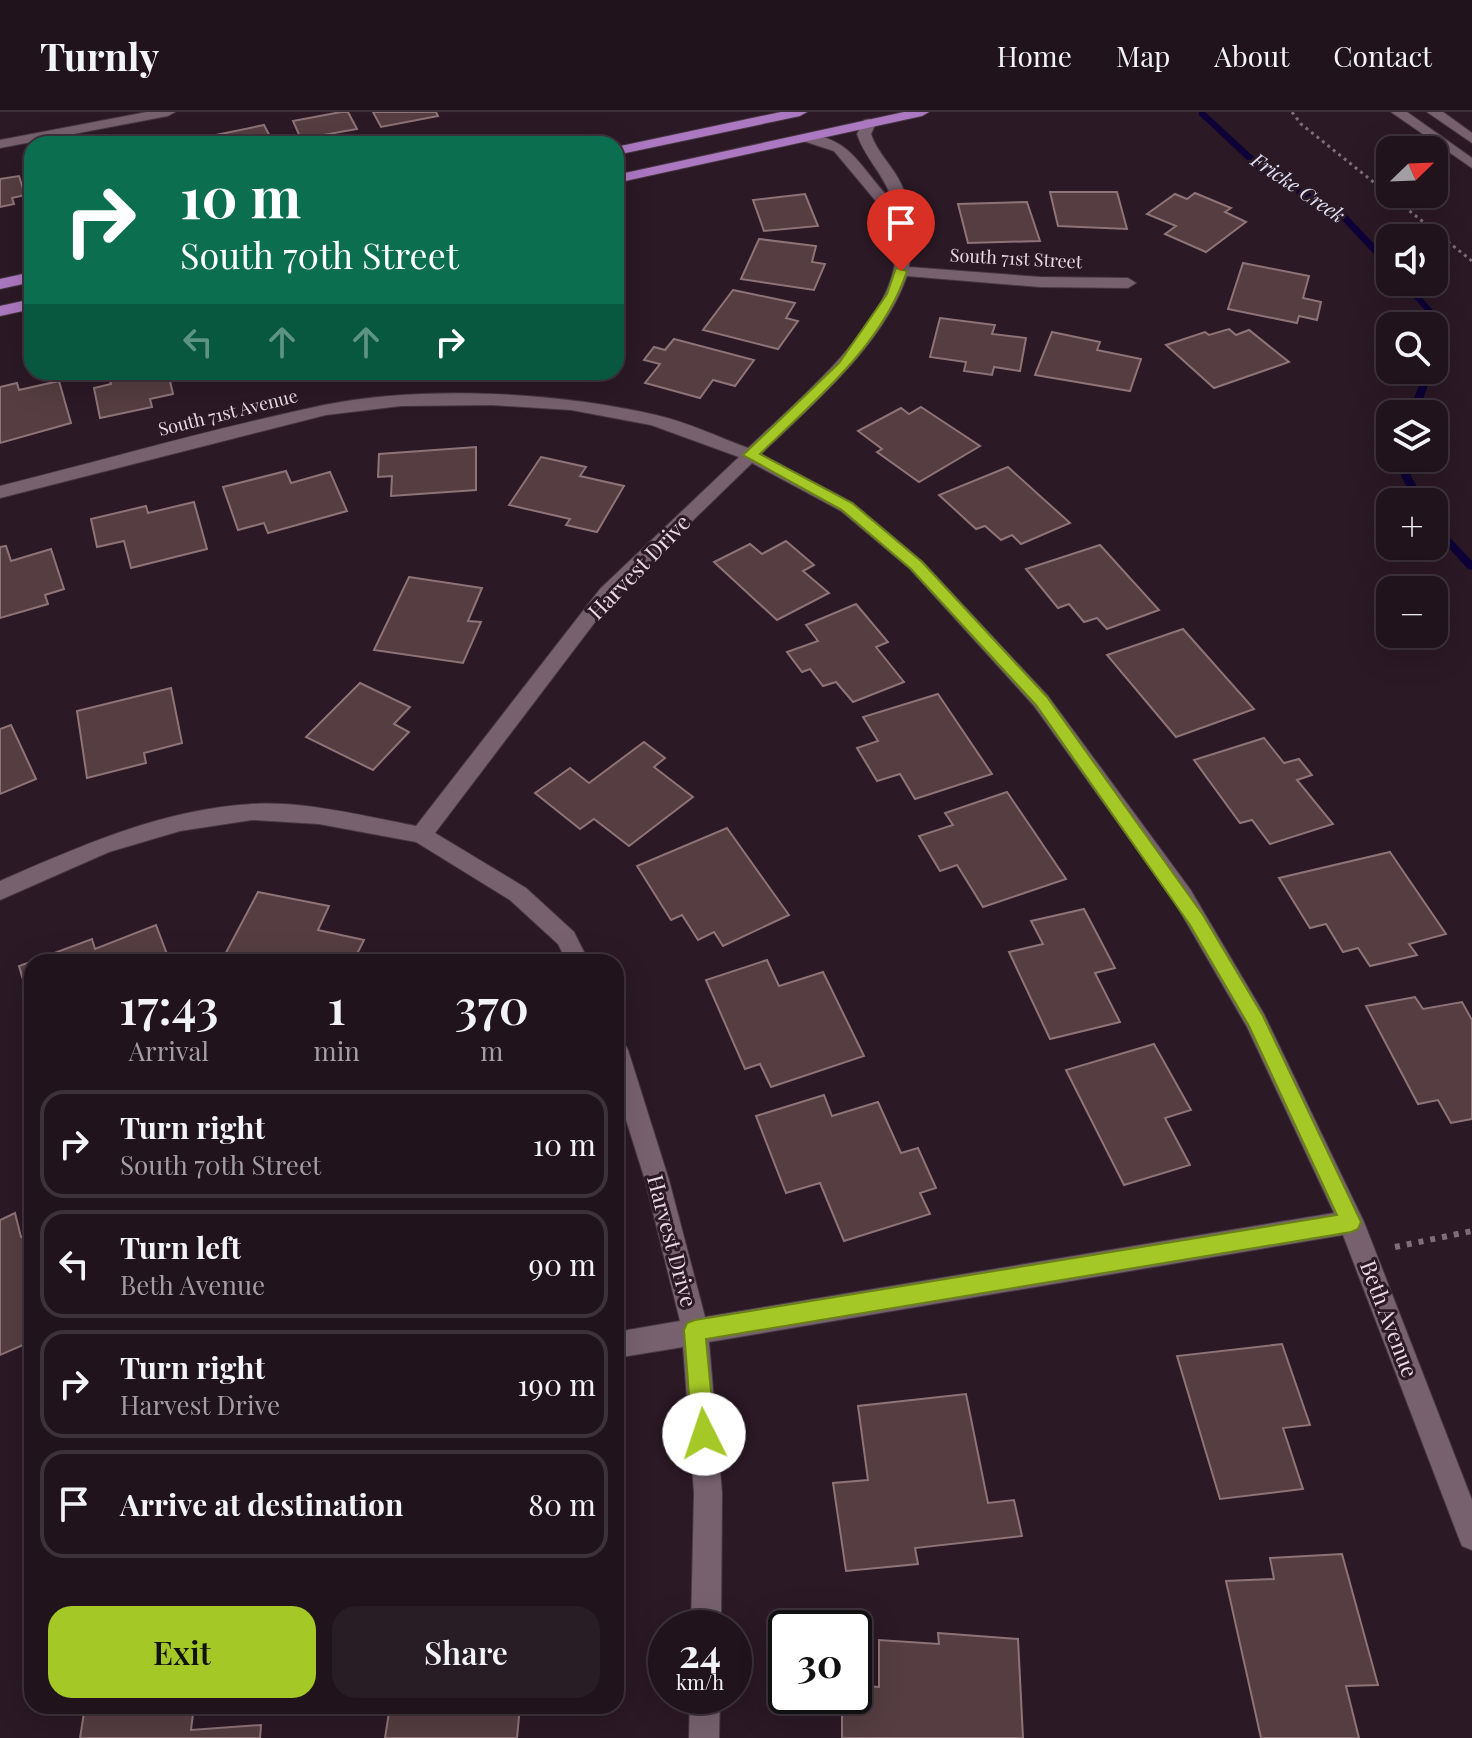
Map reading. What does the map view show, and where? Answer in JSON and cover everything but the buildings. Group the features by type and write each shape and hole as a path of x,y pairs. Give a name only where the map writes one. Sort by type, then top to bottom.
{"main road":[{"path":"624,149 800,112"},
{"path":"624,177 922,112"},
{"path":"0,284 24,279"},
{"path":"0,311 24,306"}],"street":[{"path":"44,136 168,112"},
{"path":"1398,112 1472,164"},
{"path":"1434,112 1472,139"},
{"name":"Harvest Drive","path":"421,835 607,593 844,365 893,294 901,271 904,243 900,192 890,173 866,143 864,134 869,123"},
{"path":"801,138 818,139 843,149 878,194 901,215"},
{"path":"0,144 24,140"},
{"name":"South 71st Street","path":"901,271 1040,282 1128,283"},
{"name":"South 71st Avenue","path":"0,492 326,410 401,401 492,400 571,405 655,420 750,455"},
{"name":"Beth Avenue","path":"750,455 847,507 916,565 1041,701 1189,907 1256,1021 1351,1222 1472,1536"},
{"path":"0,891 103,845 180,823 252,812 319,816 421,835 518,894 566,938 574,954"},
{"name":"Harvest Drive","path":"624,1075 657,1180 695,1330 708,1493 706,1610"},
{"path":"624,1343 1351,1222"},
{"path":"704,1738 705,1714"}],"path":[{"path":"1292,112 1301,124 1472,261"},
{"path":"1390,1248 1472,1231"}],"waterway":[{"name":"Fricke Creek","path":"1202,113 1264,171 1343,216 1376,251"},
{"name":"Fricke Creek","path":"1416,296 1430,312"},
{"name":"Fricke Creek","path":"1418,400 1424,384"},
{"name":"Fricke Creek","path":"1406,472 1412,488"},
{"name":"Fricke Creek","path":"1448,541 1472,567"}],"route":[{"path":"704,1434 695,1330 1351,1222 1256,1021 1197,920 1041,701 916,565 847,507 750,455 844,365 893,294 901,271"}]}
